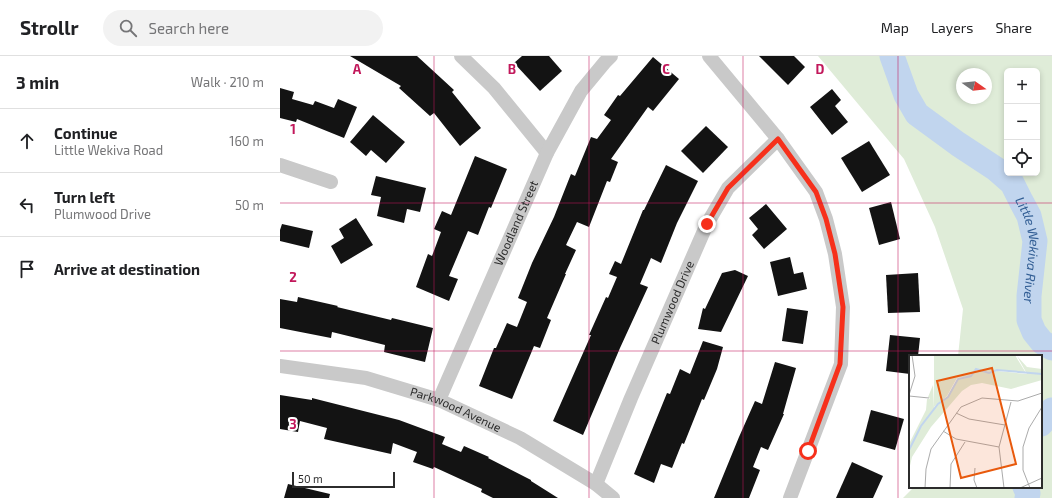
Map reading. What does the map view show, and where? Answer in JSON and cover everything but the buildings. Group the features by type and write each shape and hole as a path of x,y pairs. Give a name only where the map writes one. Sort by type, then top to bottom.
{"street":[{"path":"461,56 494,88 547,153"},
{"name":"Woodland Street","path":"439,400 547,153 581,91 604,62 611,56"},
{"path":"709,56 778,139 816,192 826,219 835,254 843,307 840,364 790,498"},
{"name":"Plumwood Drive","path":"596,484 634,391 707,224 728,188 778,139"},
{"path":"280,164 331,182"},
{"name":"Parkwood Avenue","path":"280,366 366,378 439,400 520,438 596,484 613,498"}],"green space":[{"path":"818,56 890,56 915,112 1011,184 1032,219 1029,316 1038,341 1052,351 1052,402 1042,414 1042,355 958,355 963,309 935,227 904,159"},
{"path":"897,56 1052,56 1052,343 1043,337 1035,315 1039,218 1016,180 1011,176 1040,176 1040,68 1004,68 1004,171 920,109"},
{"path":"1052,412 1052,498 1028,498 1028,488 1042,488 1042,426"},
{"path":"913,488 1021,488 1021,498 903,498"}],"waterway":[{"name":"Little Wekiva River","path":"892,56 906,95 917,114 996,169 1012,183 1029,216 1035,241 1029,296 1029,320 1034,332 1042,342 1052,348"},
{"name":"Little Wekiva River","path":"1042,423 1052,410"},
{"name":"Little Wekiva River","path":"1026,488 1028,493 1027,498"}],"route":[{"path":"707,224 728,188 778,139 816,192 826,219 835,254 843,307 840,364 808,451"}]}
